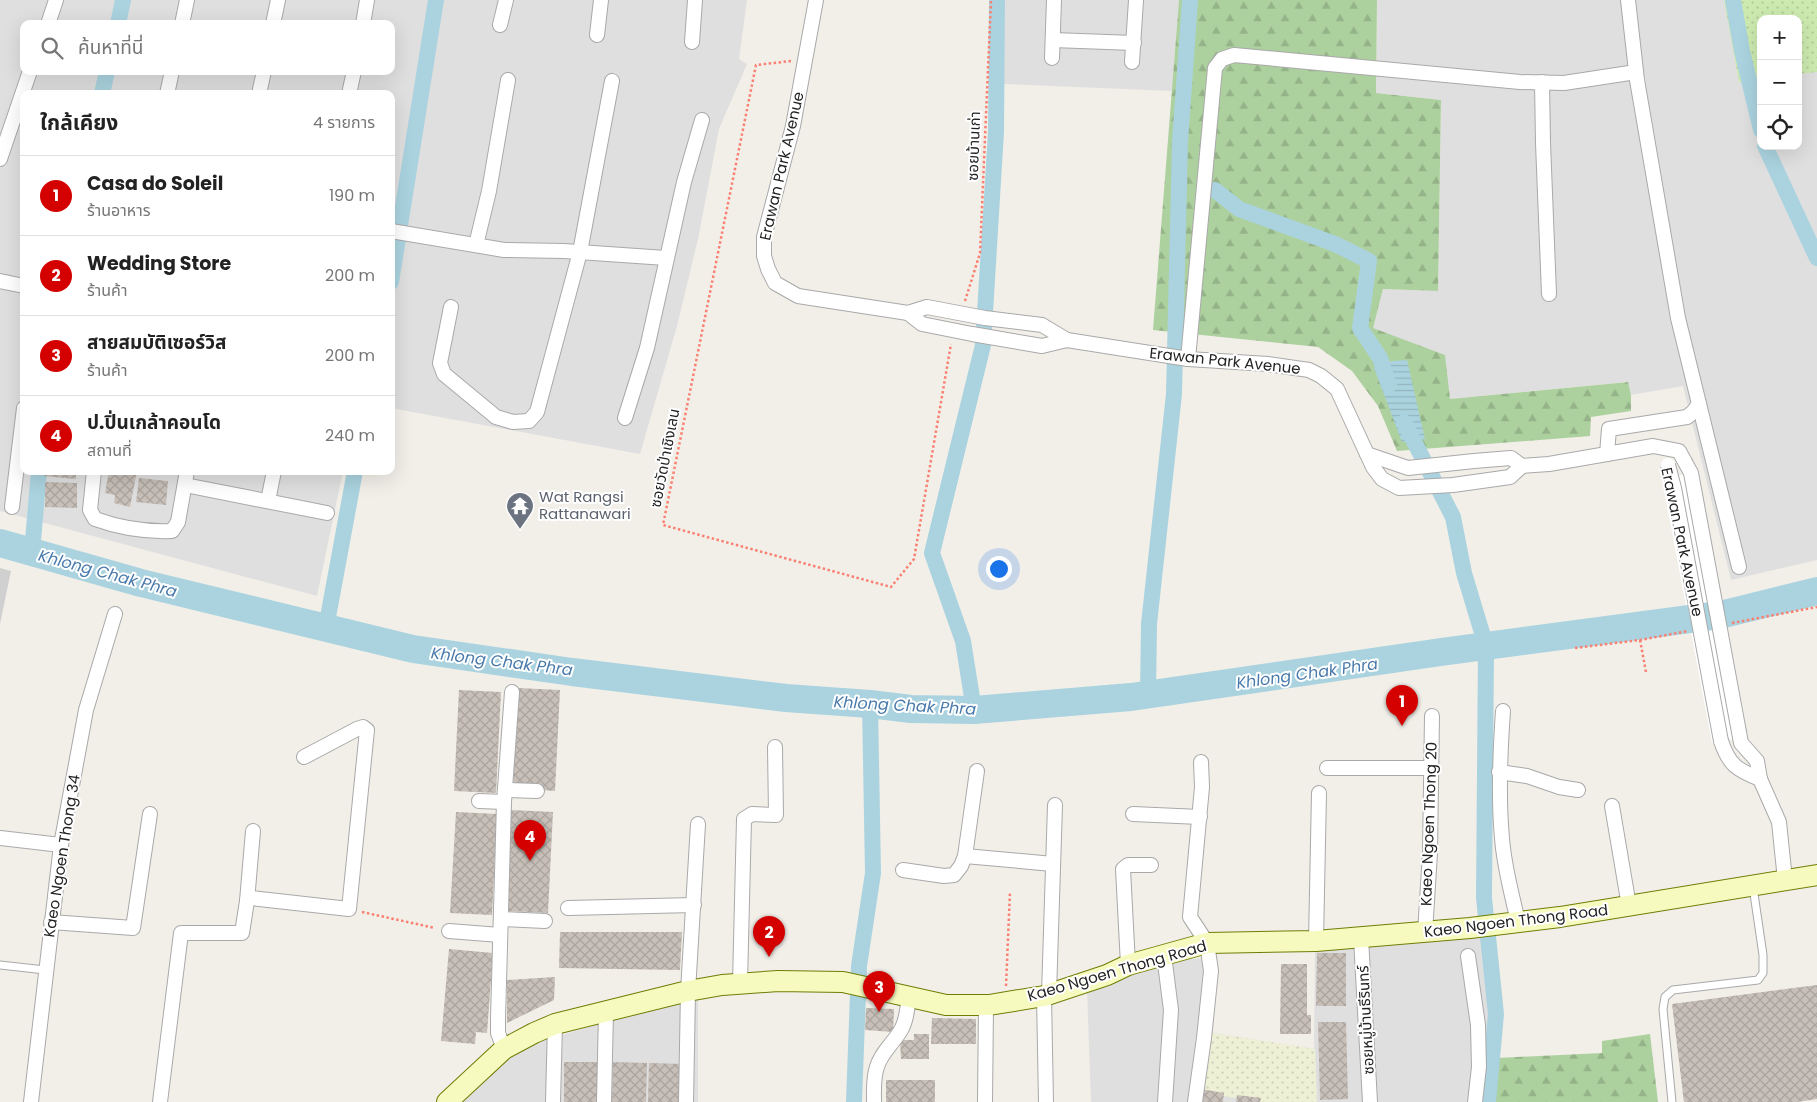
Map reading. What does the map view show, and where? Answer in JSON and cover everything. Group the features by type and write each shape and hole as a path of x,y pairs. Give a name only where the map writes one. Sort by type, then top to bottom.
{"street":[{"path":"49,20 56,0"},
{"path":"183,20 187,0"},
{"path":"274,20 278,0"},
{"path":"364,20 368,0"},
{"path":"500,25 506,0"},
{"path":"597,35 600,0"},
{"path":"692,42 695,0"},
{"name":"Erawan Park Avenue","path":"816,0 793,126 764,237 764,256 775,283 798,296 908,313 927,307 986,318 1042,325 1067,340 1158,355 1268,364 1309,370 1321,376 1337,389 1373,467 1382,479 1399,488 1453,485 1510,477 1522,466"},
{"path":"1052,58 1054,0"},
{"path":"1132,62 1136,0"},
{"path":"1628,0 1636,72 1678,318 1739,567"},
{"path":"1052,40 1134,43"},
{"path":"1187,358 1215,68 1222,58 1234,54 1520,82 1564,83 1636,72"},
{"path":"25,90 29,75"},
{"path":"168,90 171,75"},
{"path":"260,90 263,75"},
{"path":"350,90 353,75"},
{"path":"476,245 489,191 508,80"},
{"path":"451,307 440,363 444,374 496,417 513,422 529,421 537,412 580,252 612,81"},
{"path":"1542,82 1549,294"},
{"path":"0,159 18,120"},
{"path":"625,418 647,348 684,182 702,120"},
{"path":"395,232 504,250 580,252 666,258"},
{"path":"0,280 20,285"},
{"name":"Erawan Park Avenue","path":"908,313 922,324 1042,346 1067,340"},
{"path":"1607,454 1609,429 1687,417 1699,404"},
{"path":"12,507 20,441"},
{"path":"1366,454 1408,468 1511,458 1522,466 1549,464 1653,446"},
{"name":"Erawan Park Avenue","path":"1653,446 1679,451 1691,472 1741,743 1757,761 1760,779 1779,822 1785,880"},
{"name":"Erawan Park Avenue","path":"1653,446 1668,465 1721,741 1727,758 1742,772 1760,779"},
{"path":"94,475 90,510 95,519 111,525 156,532 172,531 178,522 186,478 268,501 327,512"},
{"path":"268,501 273,475"},
{"name":"Kaeo Ngoen Thong 34","path":"31,1102 60,845 86,710 115,614"},
{"path":"504,1049 498,1033 500,919 505,796 512,692"},
{"path":"1502,711 1499,772 1502,839 1512,923"},
{"name":"Kaeo Ngoen Thong 20","path":"1425,933 1430,853 1432,716"},
{"path":"247,900 251,898 349,910 367,730 363,727 358,729 304,757"},
{"path":"740,983 744,819 752,814 776,814 775,747"},
{"path":"1195,1102 1204,1038 1210,971 1207,943 1190,917 1200,817 1201,762"},
{"path":"1327,768 1431,768"},
{"path":"903,870 944,876 954,875 961,866 965,856 977,771"},
{"path":"1499,772 1527,776 1551,785 1578,790"},
{"path":"479,801 537,792"},
{"path":"1316,941 1319,793"},
{"path":"1046,1102 1047,995 1055,805"},
{"path":"1612,806 1629,906"},
{"path":"51,922 134,928 150,814"},
{"path":"1133,814 1200,817"},
{"path":"686,1102 688,991 698,824"},
{"path":"160,1102 181,933 242,933 247,900 252,831"},
{"path":"0,838 60,845"},
{"path":"965,856 1053,864"},
{"path":"1128,965 1123,869 1128,865 1151,865"},
{"name":"Kaeo Ngoen Thong Road","path":"454,1099 504,1049 534,1033 556,1024 688,991 740,983 778,981 843,982 946,1006 996,1004 1047,995 1107,975 1128,965 1207,943 1316,941 1470,928 1629,906 1817,875"},
{"path":"568,908 694,905"},
{"path":"500,919 545,921"},
{"path":"449,931 500,935"},
{"name":"ซอยหมู่บ้านธีรินทร์","path":"1361,938 1370,1102"},
{"path":"1164,955 1171,1010 1165,1102"},
{"path":"1468,956 1478,1025 1479,1067 1475,1102"},
{"path":"874,1102 874,1080 877,1066 884,1052 902,1028 906,1018 909,998"},
{"path":"985,1102 996,1004"},
{"path":"604,1102 606,1012"},
{"path":"553,1102 556,1024"}],"lane":[{"path":"1672,1102 1663,1010 1665,997 1673,990 1758,980 1763,973 1763,955 1753,885"},
{"path":"0,965 45,970"}],"path":[{"name":"ซอยบ้านเก่า","path":"968,291 980,253 991,0"},
{"name":"ซอยวัดป่าเชิงเลน","path":"805,59 756,65 662,526 892,587 914,559 948,358"},
{"path":"1640,640 1646,672"},
{"path":"996,1004 1010,892"},
{"path":"349,910 449,931"}],"shaded area":[{"path":"0,0 747,0 739,59 747,64 719,129 698,239 677,326 640,454 395,409 395,90 20,90 20,475 342,475 317,596 0,511"},
{"path":"1004,0 1179,0 1172,91 1003,84"},
{"path":"1377,0 1817,0 1817,560 1731,580 1683,386 1631,395 1627,382 1450,399 1372,328 1383,289 1438,291 1441,100 1376,93"},
{"path":"0,568 11,571 0,624"},
{"path":"1482,936 1491,1026 1483,1102 1091,1102 1087,989 1144,970 1187,959 1217,958 1213,1033 1314,1049 1315,949"},
{"path":"698,996 698,1102 455,1102 484,1075 530,1044"}],"green space":[{"path":"1179,0 1377,0 1376,93 1441,100 1438,291 1383,289 1373,328 1445,355 1450,399 1628,382 1631,395 1631,411 1591,417 1590,436 1397,451 1378,406 1352,371 1318,347 1153,330"},
{"path":"1724,0 1817,0 1817,72 1802,74 1802,15 1757,15 1757,80 1739,82"},
{"path":"1212,1033 1315,1049 1317,1102 1261,1102 1204,1093"},
{"path":"1650,1034 1658,1102 1493,1102 1497,1058 1602,1053 1602,1041"}],"water":[{"path":"1407,360 1425,439 1402,442 1374,368 1392,361"}],"pier":[{"path":"1698,472 1748,736 1712,743 1662,479"}],"building":[{"path":"76,475 76,479 44,476"},
{"path":"108,475 136,475 130,507 114,503 115,495 105,493"},
{"path":"139,478 168,481 166,505 136,502"},
{"path":"45,482 77,483 77,508 45,507"},
{"path":"518,688 560,690 555,791 513,788"},
{"path":"459,690 501,692 496,793 454,791"},
{"path":"511,810 553,812 548,913 506,911"},
{"path":"456,812 497,814 492,915 450,913"},
{"path":"560,932 682,932 680,970 559,968"},
{"path":"449,949 493,953 487,1033 476,1032 475,1044 441,1041"},
{"path":"1317,953 1346,953 1346,1006 1316,1006"},
{"path":"1281,964 1307,964 1307,1015 1311,1015 1311,1034 1280,1034"},
{"path":"555,977 554,1000 507,1023 507,980"},
{"path":"1817,985 1817,1099 1797,1102 1684,1102 1672,1004"},
{"path":"866,1008 894,1009 893,1032 865,1030"},
{"path":"932,1018 976,1019 976,1044 931,1044"},
{"path":"1318,1022 1346,1022 1348,1099 1320,1100"},
{"path":"914,1034 929,1034 929,1059 901,1059 900,1040 914,1040"},
{"path":"564,1062 598,1062 597,1102 564,1102"},
{"path":"613,1062 647,1063 646,1102 612,1102"},
{"path":"649,1063 683,1064 682,1102 648,1102"},
{"path":"886,1080 935,1080 935,1102 886,1102"},
{"path":"1201,1089 1224,1093 1223,1102 1199,1102"},
{"path":"1237,1095 1261,1098 1260,1102 1236,1102"}],"waterway":[{"path":"119,20 123,0"},
{"path":"395,257 436,0"},
{"path":"974,710 963,641 932,553 983,345 996,132 997,0"},
{"path":"1148,695 1149,624 1174,394 1180,142 1190,0"},
{"path":"1733,0 1742,51 1757,113"},
{"path":"103,90 106,75"},
{"path":"1767,150 1817,258"},
{"path":"1215,190 1239,209 1335,244 1369,261 1360,328 1380,358 1389,385"},
{"path":"1404,422 1453,517 1464,573 1486,646 1484,898 1496,1014 1488,1102"},
{"path":"32,552 39,475"},
{"path":"326,628 354,475"},
{"name":"Khlong Chak Phra","path":"0,543 141,583 413,649 572,672 786,698 911,709 974,710 1131,697 1441,652 1720,615 1817,591"},
{"path":"854,1102 859,966 873,873 870,704"}],"place":[{"name":"Wat Rangsi Rattanawari","path":"520,530"},
{"name":"Casa do Soleil","path":"1402,726"},
{"name":"ป.ปิ่นเกล้าคอนโด","path":"530,861"},
{"name":"Wedding Store","path":"769,957"},
{"name":"สายสมบัติเซอร์วิส","path":"879,1012"}]}
